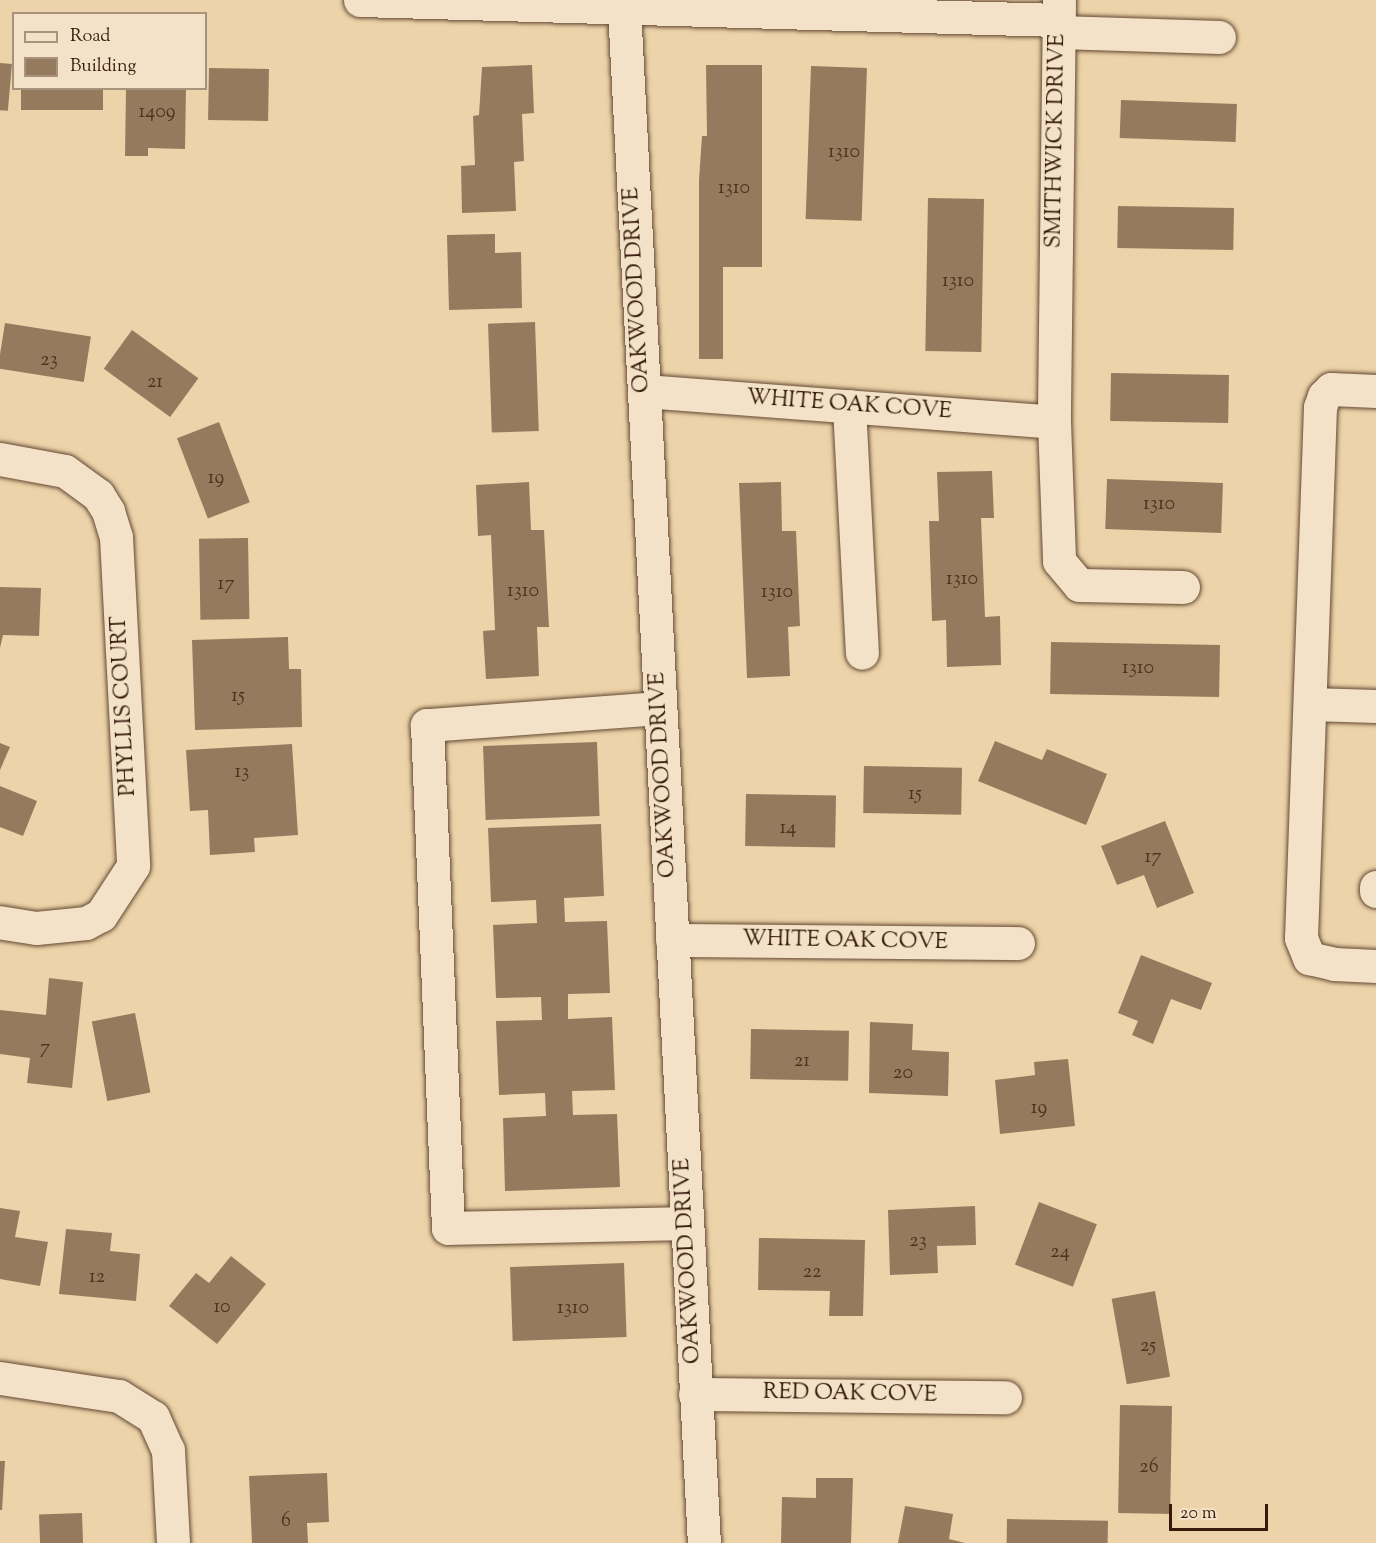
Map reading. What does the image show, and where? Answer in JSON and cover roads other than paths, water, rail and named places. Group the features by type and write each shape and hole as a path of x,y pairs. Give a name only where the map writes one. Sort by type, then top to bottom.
{"street":[{"name":"SMITHWICK DRIVE","path":"360,0 1059,17 1054,422 1059,561 1079,585 1183,587"},
{"name":"OAKWOOD DRIVE","path":"624,8 704,1543"},
{"path":"1059,17 1219,37"},
{"path":"1376,391 1331,389 1324,396 1301,938 1309,957 1334,964 1376,966"},
{"name":"WHITE OAK COVE","path":"644,392 1054,422"},
{"path":"849,406 862,653"},
{"name":"PHYLLIS COURT","path":"0,459 65,471 98,495 108,511 116,537 133,866 101,915 86,923 36,928 0,922"},
{"path":"1310,704 1376,706"},
{"path":"660,708 427,725 448,1228 687,1223"},
{"name":"WHITE OAK COVE","path":"672,940 1018,943"},
{"path":"0,1378 119,1396 153,1417 168,1450 173,1543"},
{"name":"RED OAK COVE","path":"695,1394 1005,1397"}]}
